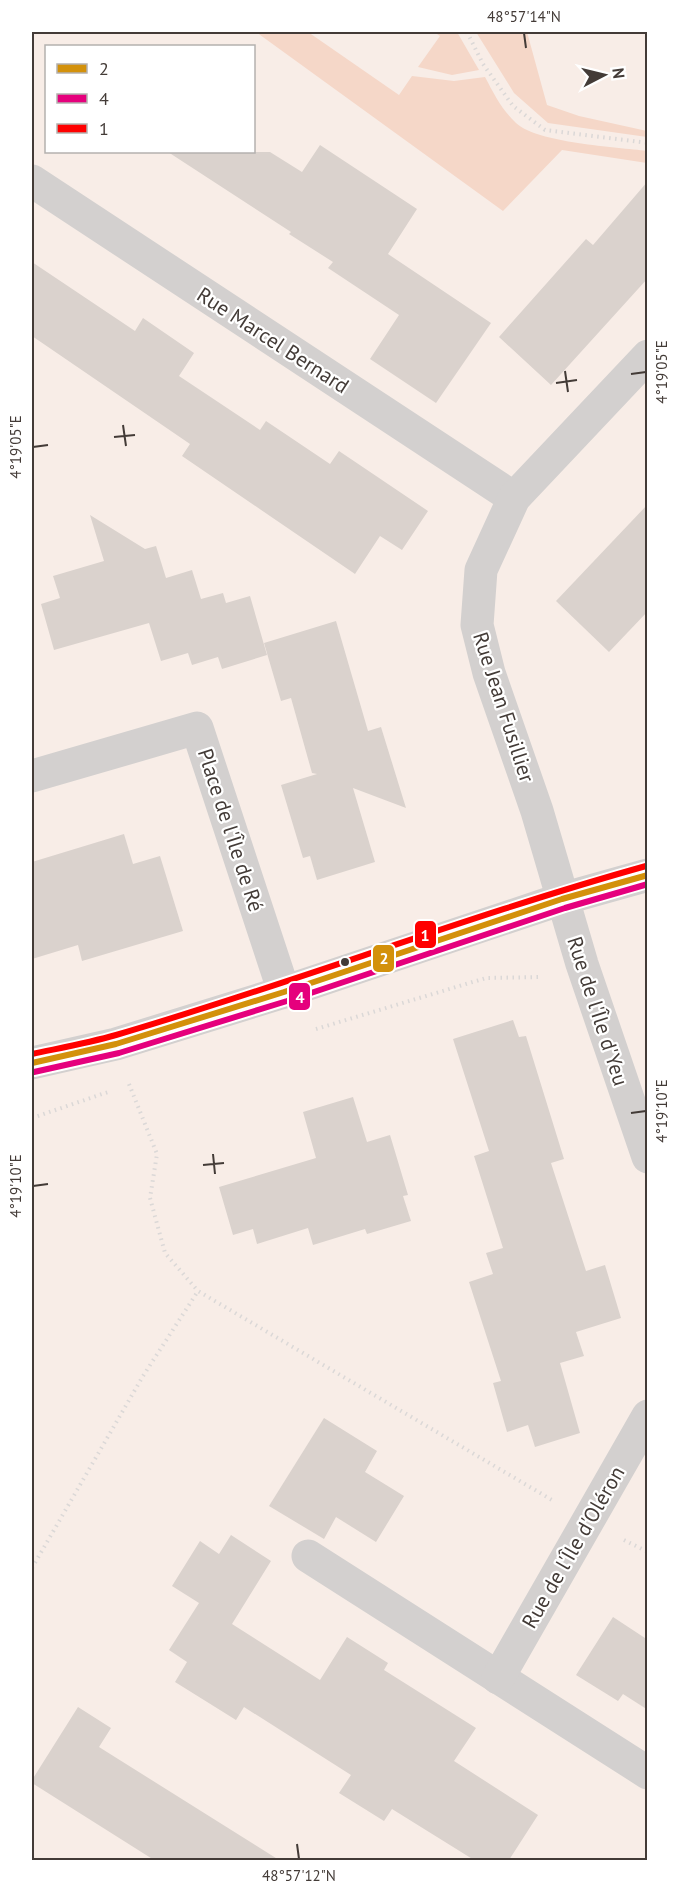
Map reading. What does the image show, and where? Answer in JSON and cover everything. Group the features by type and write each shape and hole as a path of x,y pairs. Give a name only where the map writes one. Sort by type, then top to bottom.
{"street":[{"name":"Rue Marcel Bernard","path":"32,181 514,498"},
{"name":"Rue Jean Fusillier","path":"562,899 537,811 489,673 477,625 481,570 514,498 648,356"},
{"name":"Place de l'Île de Ré","path":"32,776 197,728 284,992"},
{"path":"32,1062 116,1044 284,992 562,899 648,875"},
{"name":"Rue de l'Île d'Yeu","path":"562,899 648,1157"},
{"name":"Rue de l'Île d'Oléron","path":"498,1678 648,1416"},
{"path":"308,1556 648,1773"}],"path":[{"path":"467,32 483,64 513,106 545,130 648,143"},
{"path":"313,1030 486,978 540,977 582,964"},
{"path":"32,1118 129,1085 158,1154 150,1198 165,1253 198,1291 587,1521 648,1552"},
{"path":"32,1568 143,1376 198,1291"}],"shaded area":[{"path":"256,32 308,32 399,95 412,76 454,81 485,77 507,113 526,130 559,140 647,151 647,163 562,150 503,211"},
{"path":"434,32 457,32 479,70 452,75 418,67 440,36"},
{"path":"476,32 527,32 547,105 579,116 647,131 647,137 548,123 514,93"}],"building":[{"path":"320,145 417,209 388,254 491,323 436,403 370,359 399,315 328,268 333,262 289,234 291,232 170,153 270,152 302,172"},
{"path":"648,181 648,278 551,385 499,337 586,239 593,245"},
{"path":"32,262 135,331 143,318 194,353 179,376 260,430 266,421 330,464 339,451 428,511 402,550 380,536 355,574 182,456 190,444 32,336"},
{"path":"648,504 648,611 609,652 556,601"},
{"path":"90,515 145,549 156,546 166,578 192,570 201,599 223,593 226,603 250,596 267,655 222,669 218,657 192,665 188,653 161,661 149,623 54,650 41,604 60,598 53,576 104,561"},
{"path":"336,621 368,731 381,727 406,808 353,788 375,862 317,880 310,856 303,858 281,785 317,774 312,773 291,698 281,701 264,643"},
{"path":"124,834 133,864 160,856 183,931 82,961 78,945 32,959 32,862"},
{"path":"513,1020 519,1037 526,1036 564,1159 551,1163 586,1271 605,1265 621,1318 576,1332 584,1356 560,1363 580,1433 535,1447 528,1425 507,1432 493,1383 501,1381 469,1282 493,1274 486,1253 503,1248 474,1156 489,1151 453,1039"},
{"path":"353,1097 367,1142 390,1135 408,1195 403,1196 411,1221 367,1234 365,1229 313,1245 308,1228 257,1244 253,1229 233,1235 219,1187 316,1158 303,1112"},
{"path":"324,1418 377,1451 365,1472 404,1496 376,1542 336,1517 324,1539 269,1506"},
{"path":"231,1535 271,1561 232,1624 320,1680 347,1637 388,1663 384,1670 476,1728 454,1761 538,1815 509,1860 474,1860 392,1809 384,1821 339,1793 351,1775 244,1707 236,1720 175,1682 187,1662 169,1650 199,1603 172,1586 200,1541 219,1554"},
{"path":"613,1617 648,1640 648,1710 623,1694 618,1701 576,1675"},
{"path":"78,1707 111,1728 99,1747 279,1860 154,1860 32,1783"}],"transit line":[{"name":"1","path":"32,1054 106,1038 183,1015 513,906 646,866"},
{"name":"2","path":"32,1063 116,1044 284,992 562,899 648,875"},
{"name":"4","path":"34,1072 119,1053 287,1001 565,908 648,884"}]}
